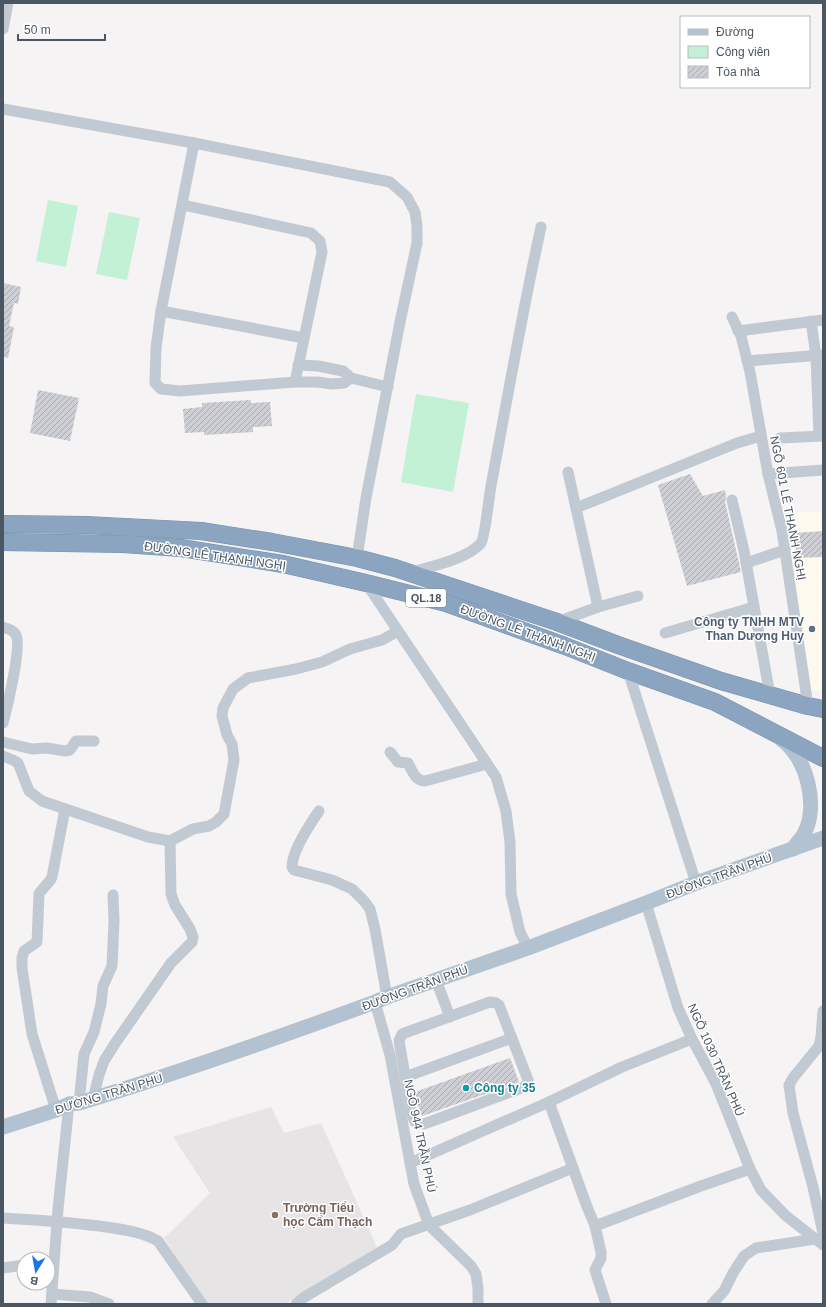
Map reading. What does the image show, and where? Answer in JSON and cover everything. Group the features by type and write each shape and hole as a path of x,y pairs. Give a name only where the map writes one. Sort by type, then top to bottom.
{"highway":[{"name":"ĐƯỜNG LÊ THANH NGHỊ","path":"3,524 202,531 357,558 396,568 557,622 714,678 816,708"},
{"name":"ĐƯỜNG LÊ THANH NGHỊ","path":"3,542 122,544 181,548 283,564 446,603 715,702 766,727 823,758"}],"main road":[{"path":"766,727 784,741 795,754 805,774 810,792 810,807 804,834 793,849"},
{"name":"ĐƯỜNG TRẦN PHÚ","path":"3,1126 156,1080 258,1045 381,999 528,948 696,883 823,838"}],"street":[{"path":"3,29 8,3"},
{"path":"3,109 194,143 390,182 407,197 415,212 417,243 366,498 357,558"},
{"path":"194,143 162,311 156,348 155,383 161,389 180,391 295,382 332,384 344,383 351,378"},
{"path":"183,204 311,233 320,241 322,252 295,382"},
{"path":"408,573 450,561 473,550 482,542 490,489 522,314 541,227"},
{"path":"162,311 304,338"},
{"name":"NGÕ 601 LÊ THANH NGHỊ","path":"732,317 747,361 768,474 782,531 816,708"},
{"path":"738,331 823,320"},
{"path":"780,438 821,436 820,355 811,321"},
{"path":"747,361 820,355"},
{"path":"298,365 318,366 343,372 351,378 388,387"},
{"path":"576,508 737,442 761,436"},
{"path":"768,474 823,470"},
{"path":"568,472 598,607"},
{"path":"732,500 744,551 770,695"},
{"path":"746,563 785,550"},
{"path":"366,583 496,777 506,811 510,842 510,894 520,932 528,948"},
{"path":"557,622 598,607 638,596"},
{"path":"665,633 754,607"},
{"path":"3,628 12,630 16,634 17,639 15,666 3,723"},
{"path":"3,756 18,763 30,791 42,801 148,837 170,842 193,829 209,826 216,822 224,814 234,760 232,744 227,735 222,716 233,689 248,678 296,669 322,662 350,649 382,640 398,631"},
{"path":"628,671 696,883"},
{"path":"3,742 32,749 47,748 65,751 70,750 76,741 94,741"},
{"path":"390,752 398,762 408,763 417,779 421,781 487,764"},
{"path":"66,808 52,877 49,884 39,894 37,942 24,951 22,968 32,1034 74,1104"},
{"name":"NGÕ 944 TRẦN PHÚ","path":"319,811 299,844 292,867 294,870 332,880 352,890 370,909 375,929 381,999 414,1184 429,1225 471,1266 476,1274 478,1304"},
{"path":"74,1104 99,1076 104,1061 116,1042 171,964 192,942 193,937 190,929 175,905 171,894 170,842"},
{"path":"52,1251 74,1104 84,1054 94,1032 101,1004 102,986 112,966 114,921 113,895"},
{"name":"NGÕ 1030 TRẦN PHÚ","path":"646,903 678,1008 692,1039 716,1084 750,1170 761,1190 784,1215 820,1239"},
{"path":"436,980 450,1017"},
{"path":"490,1002 496,1002 499,1005 512,1038 528,1080 528,1084 524,1087 424,1124 415,1122 412,1115 399,1041 402,1034 490,1002"},
{"path":"712,1304 724,1291 744,1256 756,1248 820,1239 813,1187 793,1113 789,1085 792,1078 819,1046 823,1011"},
{"path":"405,1077 512,1038"},
{"path":"410,1163 549,1102 622,1067 692,1039"},
{"path":"549,1102 586,1204 596,1226 601,1258 596,1265 595,1270 606,1304"},
{"path":"302,1302 392,1245 401,1234 429,1225 573,1168"},
{"path":"596,1226 701,1186 750,1170"},
{"path":"3,1218 57,1221 148,1236 158,1241 202,1304"},
{"path":"3,1268 16,1266"},
{"path":"51,1299 90,1297 109,1304"}],"shaded area":[{"name":"Công ty TNHH MTV Than Dương Huy","path":"823,511 823,691 811,690 792,568 788,513"},
{"name":"Trường Tiểu học Cẩm Thạch","path":"271,1107 284,1133 321,1123 377,1247 301,1293 286,1304 206,1304 164,1238 210,1193 173,1137"}],"green space":[{"path":"48,200 78,206 66,267 36,261"},
{"path":"109,212 140,218 127,280 96,274"},
{"path":"416,394 469,403 453,492 401,482"}],"building":[{"path":"3,283 21,287 18,304 14,303 9,326 14,327 8,358 3,357"},
{"path":"38,390 79,398 70,441 30,433"},
{"path":"251,400 251,403 270,402 272,426 253,427 253,432 204,435 204,432 185,433 183,409 202,407 202,403"},
{"path":"690,474 703,496 725,490 725,502 741,572 687,586 658,485"},
{"path":"823,531 823,557 796,558 795,533"},
{"name":"Công ty 35","path":"510,1058 519,1082 422,1116 415,1092"}],"place":[{"name":"Công ty TNHH MTV Than Dương Huy","path":"812,629"},
{"name":"Công ty 35","path":"466,1088"},
{"name":"Trường Tiểu học Cẩm Thạch","path":"275,1215"}]}
